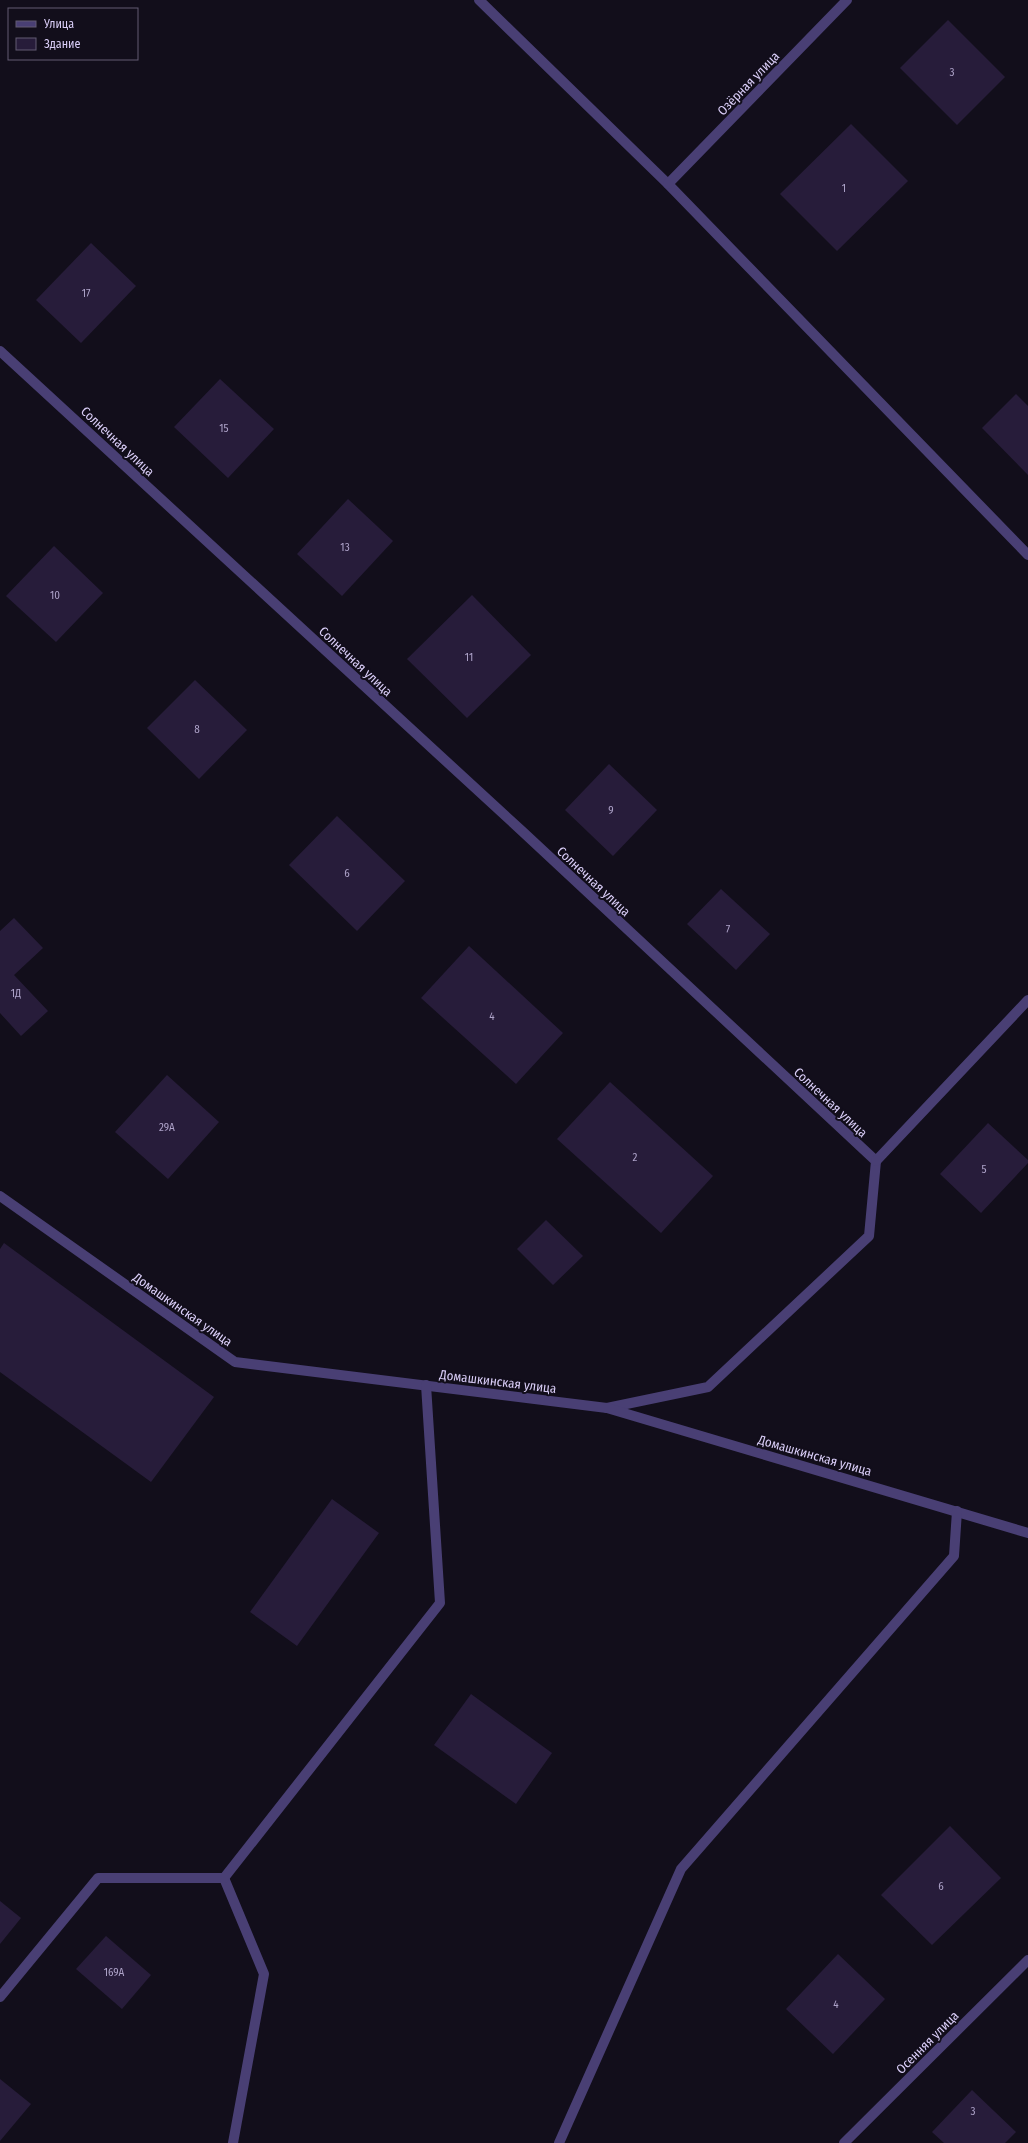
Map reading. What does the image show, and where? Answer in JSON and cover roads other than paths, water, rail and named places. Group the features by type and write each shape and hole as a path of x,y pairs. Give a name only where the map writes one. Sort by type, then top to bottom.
{"street":[{"path":"479,0 668,184 1028,555"},
{"name":"Озёрная улица","path":"668,184 847,0"},
{"name":"Солнечная улица","path":"0,351 523,832 876,1161"},
{"path":"607,1408 708,1387 869,1236 876,1161 1028,1000"},
{"name":"Домашкинская улица","path":"0,1196 235,1362 607,1408 1028,1533"},
{"path":"224,1878 440,1603 426,1385"},
{"path":"559,2143 681,1869 954,1556 957,1511"},
{"path":"0,1997 98,1878 224,1878"},
{"path":"224,1878 264,1974 233,2143"},
{"name":"Осенняя улица","path":"844,2143 1028,1960"}]}
